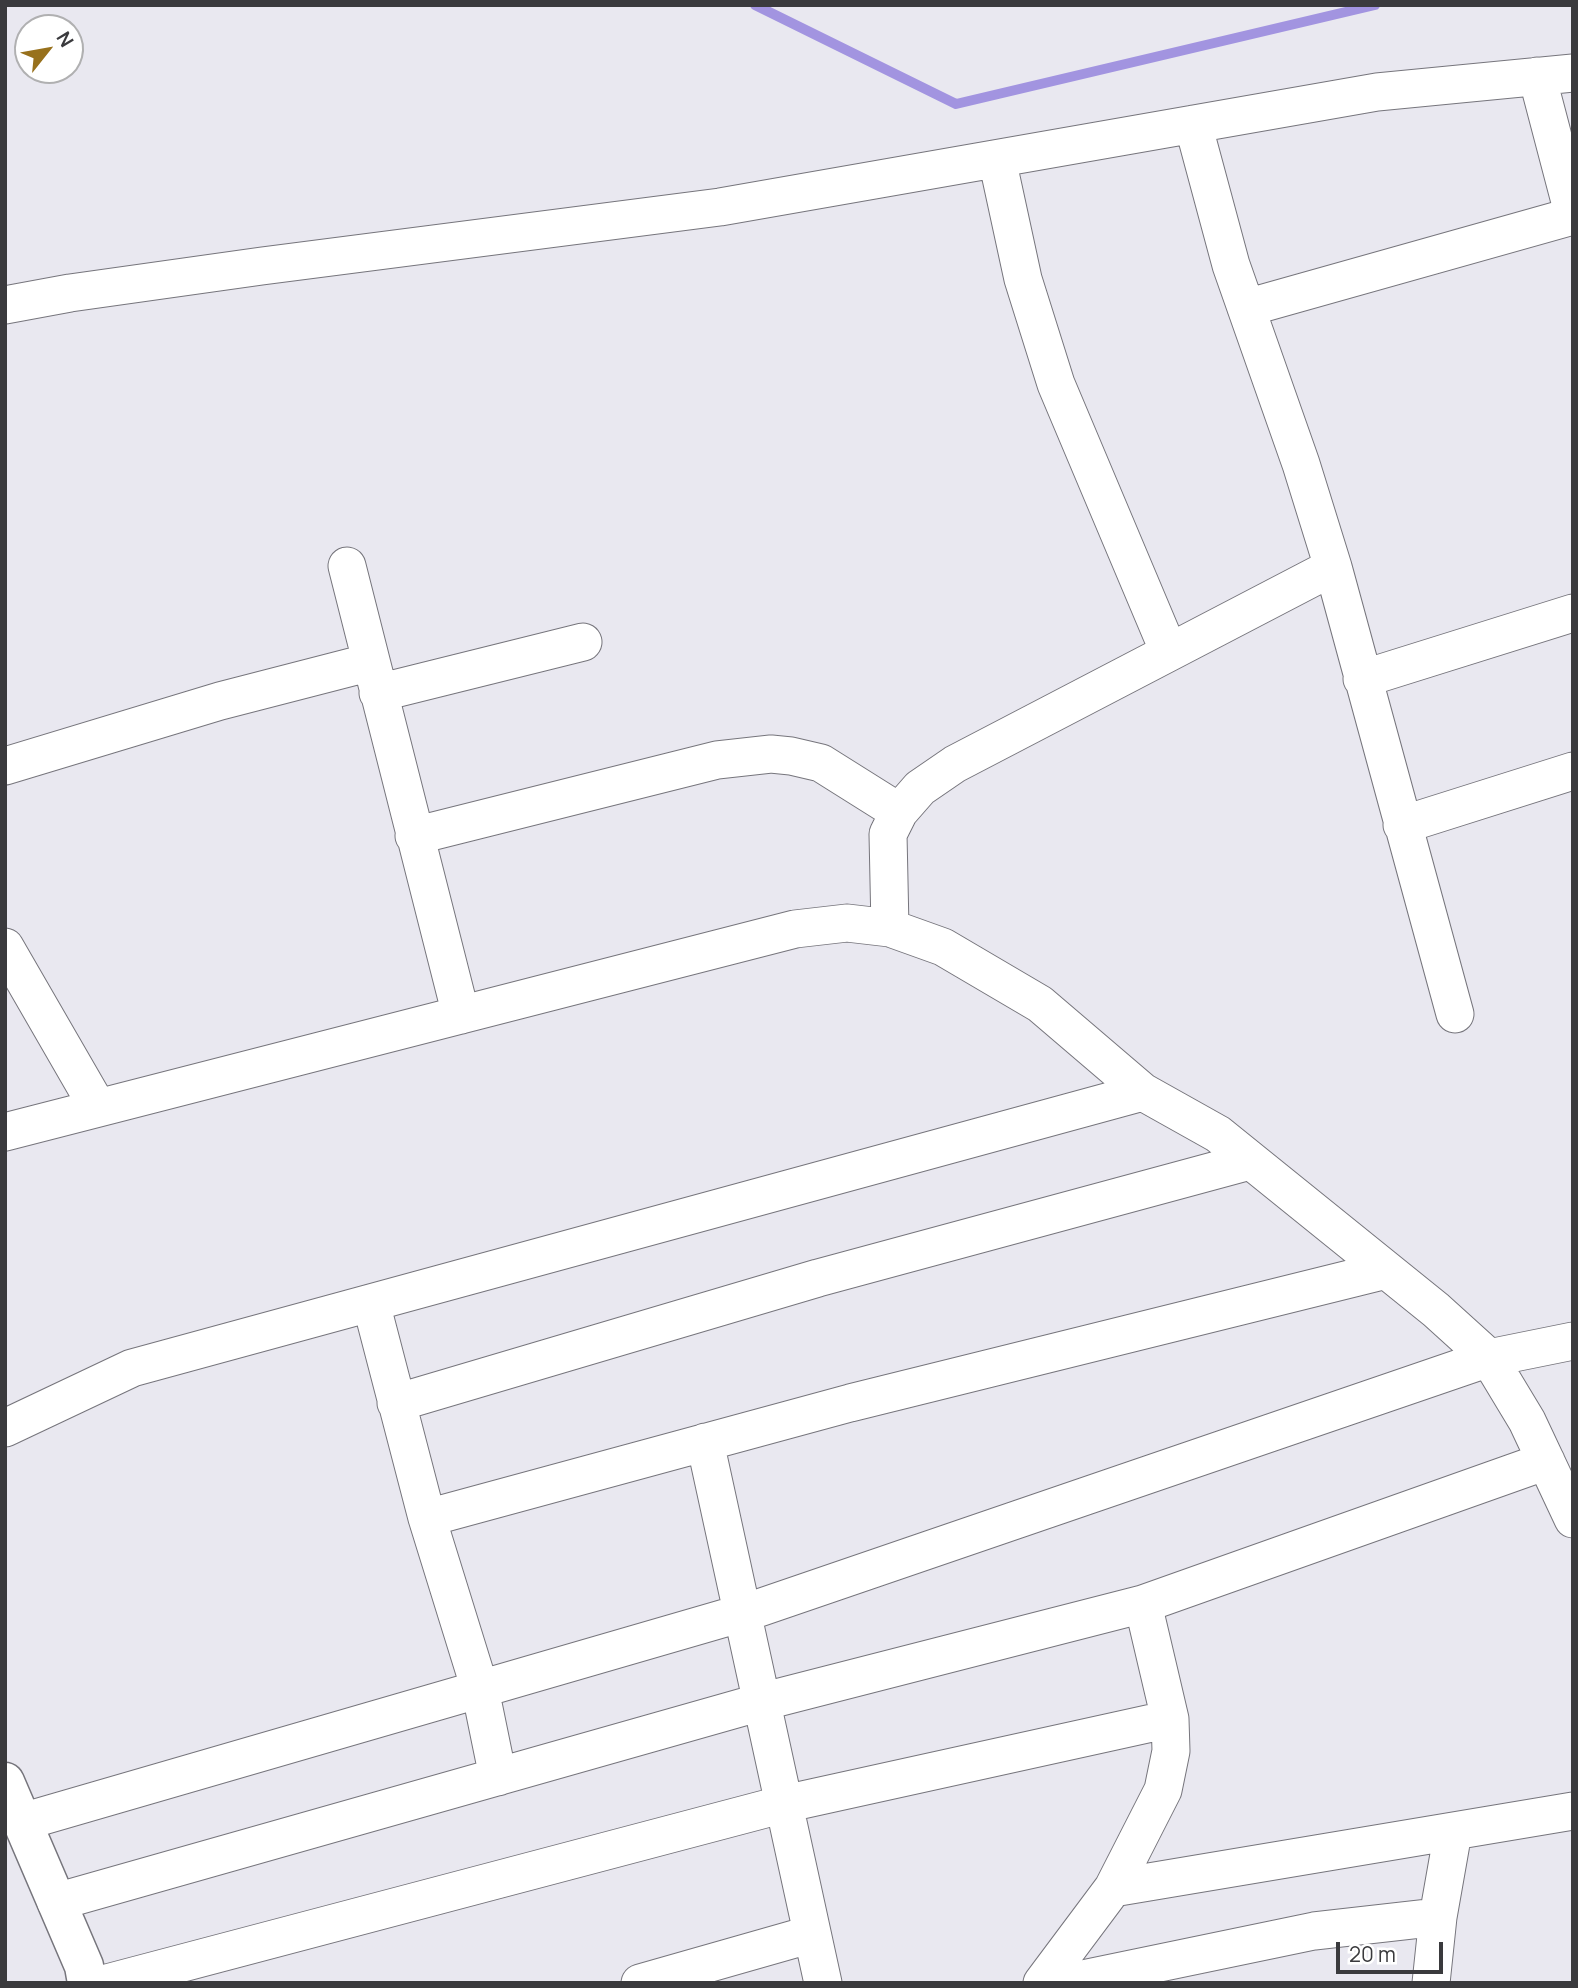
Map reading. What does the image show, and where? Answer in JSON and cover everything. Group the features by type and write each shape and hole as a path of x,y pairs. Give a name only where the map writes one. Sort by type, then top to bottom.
{"street":[{"path":"5,305 248,268 720,207 1377,92 1573,73"},
{"path":"1246,308 1573,214 1537,76"},
{"path":"1193,124 1231,265 1301,464 1333,567 1455,1014"},
{"path":"997,159 1023,279 1056,384 1169,652"},
{"path":"346,566 461,1015"},
{"path":"890,928 888,834 899,812 920,788 955,764 1333,567"},
{"path":"1362,679 1573,613"},
{"path":"5,766 220,701 583,642"},
{"path":"414,836 717,760 771,754 791,755 821,763 899,812"},
{"path":"1402,825 1573,771"},
{"path":"5,1132 795,929 848,923 890,928 943,947 1041,1004 1143,1092 1218,1134 1386,1270 1489,1358 1527,1421 1573,1518"},
{"path":"5,947 98,1108"},
{"path":"5,1428 132,1368 1143,1092"},
{"path":"396,1403 818,1278 1250,1161"},
{"path":"427,1518 850,1403 1386,1270"},
{"path":"371,1303 427,1518 480,1689 498,1776"},
{"path":"22,1822 741,1613 1489,1358 1573,1341"},
{"path":"705,1443 823,1983"},
{"path":"56,1902 761,1702 1143,1604 1546,1461"},
{"path":"1042,1983 1113,1888 1163,1790 1171,1751 1170,1719 1143,1604"},
{"path":"107,1983 784,1804 1170,1719"},
{"path":"5,1782 84,1966 87,1983"},
{"path":"1113,1888 1573,1811"},
{"path":"1431,1983 1438,1917 1453,1832"},
{"path":"1063,1983 1314,1931 1438,1917"},
{"path":"640,1983 812,1934"}],"waterway":[{"path":"755,5 956,104 1375,5"}]}
